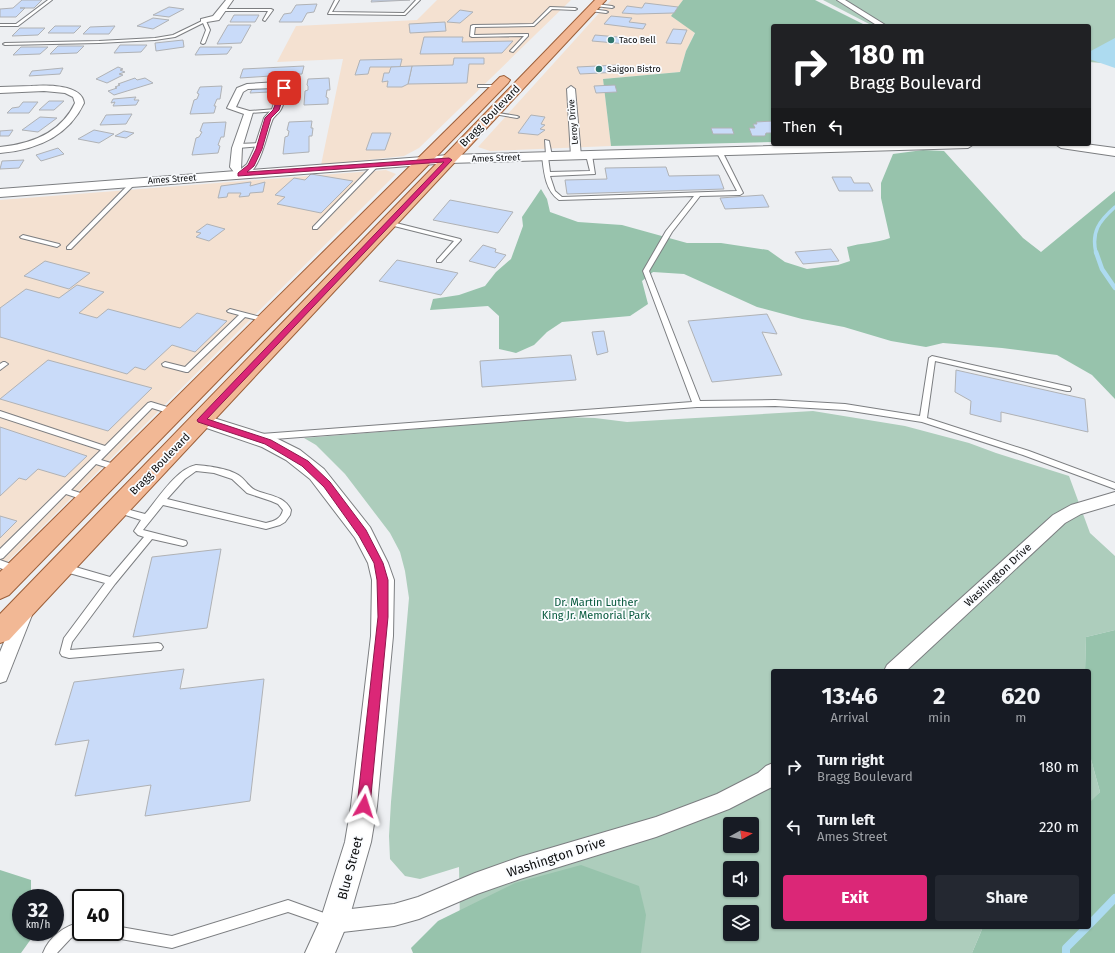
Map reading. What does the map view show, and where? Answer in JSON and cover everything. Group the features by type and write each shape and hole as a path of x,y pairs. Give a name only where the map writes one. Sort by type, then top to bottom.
{"main road":[{"path":"564,20 584,0"},
{"name":"Bragg Boulevard","path":"0,632 388,223 599,7"},
{"name":"Bragg Boulevard","path":"0,588 8,567 88,499 514,70"}],"street":[{"path":"204,22 216,18 230,0"},
{"path":"840,0 879,24"},
{"path":"277,85 284,88 276,110 268,118 260,145 251,166 240,174 235,167 238,146 249,112 231,108 240,90 247,87 277,85"},
{"path":"0,90 59,89 74,93 80,101 63,128 53,135 32,144 0,150"},
{"name":"Leroy Drive","path":"571,89 576,156"},
{"name":"Ames Street","path":"0,193 424,161 885,146"},
{"path":"1094,146 1115,152"},
{"name":"Blue Street","path":"201,420 257,437 280,448 305,464 327,484 372,548 378,563 382,580 383,623 364,806 358,842 350,871 334,922 320,953"},
{"name":"Washington Drive","path":"895,669 1059,519 1076,509 1115,498"},
{"path":"0,675 27,602"},
{"name":"Washington Drive","path":"334,922 394,915 419,908 475,884 520,868 656,827 722,802 766,780 771,775"}],"lane":[{"path":"0,25 17,25 50,0"},
{"path":"337,0 329,13 405,14 418,0"},
{"path":"599,7 612,7"},
{"path":"512,51 527,35 472,36 473,26 534,25 551,8 575,9"},
{"path":"222,10 271,10 265,20"},
{"path":"5,44 160,39 174,36 204,22 208,30 203,43"},
{"path":"480,86 499,86"},
{"path":"249,112 276,110"},
{"path":"494,113 516,117"},
{"path":"547,141 548,174 556,196 561,199 740,193 719,151"},
{"path":"238,146 260,145"},
{"path":"548,174 593,173 589,155"},
{"path":"315,228 377,164"},
{"path":"69,248 134,182"},
{"path":"697,404 646,271 669,231 698,195"},
{"path":"388,223 458,240 439,261"},
{"path":"23,237 57,246"},
{"path":"230,311 266,320"},
{"path":"165,364 186,370 244,314"},
{"path":"923,419 932,358 1066,389"},
{"path":"257,437 697,404 774,402 845,407 923,419 1026,452 1115,486"},
{"path":"0,555 151,405 174,412"},
{"path":"0,414 107,449"},
{"path":"95,461 119,468"},
{"path":"161,501 266,526 281,521 288,511 287,507 282,502 250,491 235,477 198,468 190,470 161,501 138,531 150,536 183,543"},
{"path":"65,491 88,499"},
{"path":"116,509 147,518"},
{"path":"150,536 112,581 67,641 65,653 69,654 158,647"},
{"path":"62,567 112,581"},
{"path":"124,934 172,942 288,906 334,922"},
{"path":"49,953 60,938 72,930"}],"shaded area":[{"path":"437,0 571,0 419,148 404,156 321,165 343,59 277,62 296,26 417,20"},
{"path":"611,0 683,0 671,16 695,32 686,51 680,72 603,79 611,146 490,151 478,147"},
{"path":"386,170 396,174 0,569 0,200"}],"green space":[{"path":"683,0 815,0 863,24 771,24 771,142 611,146 603,79 680,72 686,51 695,33 671,16"},
{"path":"823,0 1115,0 1115,64 1091,62 1091,24 869,24"},
{"path":"923,150 944,151 1023,238 1041,252 1115,191 1115,399 1092,375 1057,355 1002,348 943,343 926,347 891,341 844,327 802,319 757,307 684,274 653,272 642,281 648,304 630,316 562,322 547,332 534,345 516,353 499,349 499,316 488,306 430,310 433,299 459,295 485,286 496,272 511,259 523,226 522,217 541,189 547,199 550,212 578,222 622,225 687,243 721,243 768,250 785,262 807,269 838,265 850,261 847,247 890,238 881,198 881,183 893,154"},
{"name":"Dr. Martin Luther King Jr. Memorial Park","path":"813,411 905,426 969,443 1069,476 1090,533 1115,556 1115,630 1086,637 1085,669 771,669 771,929 982,929 972,953 463,953 460,926 459,867 420,879 405,876 390,859 389,836 391,802 409,598 405,571 400,552 390,533 345,474 316,445 304,438 565,417 595,418 627,422"},
{"path":"1115,630 1115,953 972,953 982,929 1091,929 1091,801 1100,792 1091,759 1091,669 1085,669 1086,637"},
{"path":"1091,759 1100,792 1091,803"},
{"path":"581,865 639,886 646,915 641,953 413,953 411,948 438,921 515,883"},
{"path":"0,870 31,880 31,889 12,889 12,941 30,941 21,953 0,953"}],"water":[{"path":"1115,38 1115,68 1091,60 1091,51"}],"building":[{"path":"22,0 42,0 34,8 25,8 16,17 0,17 0,9 13,8"},
{"path":"372,0 410,0 371,2"},
{"path":"645,3 678,7 674,13 622,13 627,6 642,8"},
{"path":"317,4 314,12 307,13 302,22 279,22 284,14 291,13 296,5"},
{"path":"169,7 184,9 169,17 153,15"},
{"path":"460,10 473,12 460,23 447,22"},
{"path":"234,15 259,15 255,22 230,22"},
{"path":"611,16 632,18 629,22 646,24 643,29 604,24"},
{"path":"153,18 169,20 153,29 137,26"},
{"path":"445,22 446,31 410,33 409,24"},
{"path":"228,25 251,25 241,43 217,44"},
{"path":"55,26 81,26 74,33 48,33"},
{"path":"115,26 109,34 83,34 90,27"},
{"path":"20,28 45,28 38,35 12,36"},
{"path":"673,29 687,30 681,44 666,43"},
{"name":"Taco Bell","path":"595,35 630,38 627,44 592,41"},
{"path":"424,37 463,37 462,42 513,41 502,53 420,54"},
{"path":"183,40 184,47 156,51 155,43"},
{"path":"120,45 147,45 141,52 114,53"},
{"path":"58,46 84,46 77,53 50,54"},
{"path":"21,47 48,47 40,54 13,55"},
{"path":"200,47 232,47 227,54 195,55"},
{"path":"454,58 484,58 484,64 469,64 467,83 408,84 412,66 453,65"},
{"path":"402,59 400,67 370,67 368,74 355,75 360,60"},
{"name":"Saigon Bistro","path":"618,65 621,72 580,74 577,67"},
{"path":"304,66 302,74 240,78 243,69"},
{"path":"412,66 408,84 402,87 387,87 388,81 382,82 384,73 389,73 391,67"},
{"path":"118,67 123,69 120,70 125,72 119,74 123,75 107,83 96,79"},
{"path":"63,68 60,74 29,76 32,71"},
{"path":"135,78 137,80 145,78 153,83 114,95 108,91 117,88 115,87 120,85 118,84"},
{"path":"329,78 330,90 327,90 326,97 328,98 328,104 304,105 305,91 308,90 308,79"},
{"path":"615,85 617,92 596,93 594,86"},
{"path":"222,86 220,99 217,99 214,106 216,106 214,113 190,114 194,100 197,99 199,94 197,93 200,87"},
{"path":"270,88 269,92 250,93 252,89"},
{"path":"136,97 134,100 139,100 136,105 113,106 115,102 111,103 113,99"},
{"path":"49,101 64,101 54,110 39,110"},
{"path":"23,102 38,102 29,113 7,113 12,108 19,107"},
{"path":"132,114 126,124 100,125 106,115"},
{"path":"531,115 545,117 541,124 545,125 540,129 545,130 538,135 518,133"},
{"path":"40,117 57,118 38,132 22,130"},
{"path":"312,121 311,128 313,128 312,136 309,136 309,152 283,154 285,137 288,136 289,131 287,130 289,122"},
{"path":"771,121 771,133 766,133 765,136 752,136 749,128 755,128 753,124 757,124 756,122"},
{"path":"226,122 224,137 221,137 218,145 220,146 218,153 192,155 196,138 199,137 202,132 200,131 203,123"},
{"path":"711,128 732,128 734,134 713,134"},
{"path":"13,130 9,136 0,136 0,131"},
{"path":"94,130 114,134 99,143 78,139"},
{"path":"124,131 134,133 126,138 115,136"},
{"path":"372,133 391,133 385,150 366,150"},
{"path":"58,148 64,154 41,161 36,155"},
{"path":"24,160 19,168 0,169 2,161"},
{"path":"666,167 669,176 719,175 724,189 567,194 565,180 607,179 605,168"},
{"path":"311,174 353,181 321,213 277,204 285,197 275,195 294,178 305,180"},
{"path":"832,177 851,177 854,183 869,183 873,191 839,191"},
{"path":"251,182 250,186 265,182 263,192 250,193 249,196 239,197 241,193 228,193 227,197 218,198 221,186"},
{"path":"763,195 769,207 725,209 720,198"},
{"path":"450,200 513,212 498,233 433,220"},
{"path":"207,224 225,229 209,241 196,237 201,233 196,232"},
{"path":"483,245 496,249 495,252 506,255 495,268 469,261"},
{"path":"831,249 839,261 803,264 795,252"},
{"path":"397,260 458,273 441,295 379,281"},
{"path":"45,261 90,273 69,289 24,276"},
{"path":"77,285 104,292 79,313 97,318 108,309 180,328 197,313 227,321 195,352 172,345 145,370 135,367 127,374 0,337 0,308 26,289 59,298"},
{"path":"767,314 777,334 762,332 782,375 712,382 688,321"},
{"path":"604,331 608,352 597,355 592,332"},
{"path":"571,355 576,380 482,387 480,361"},
{"path":"48,360 152,388 108,431 0,399"},
{"path":"956,370 1085,399 1088,432 1001,412 1001,422 970,414 971,401 955,392"},
{"path":"0,427 87,456 65,477 38,469 26,480 19,478 0,496"},
{"path":"0,516 17,521 0,538"},
{"path":"221,549 207,628 133,637 152,557"},
{"path":"184,669 180,689 264,679 250,801 145,816 151,785 75,796 89,740 55,745 74,682"}],"waterway":[{"path":"1096,253 1095,239 1098,227 1115,207"},
{"path":"1096,252 1102,269 1115,288"},
{"path":"1091,923 1115,898"},
{"path":"1066,953 1066,948 1085,929"}],"place":[{"name":"Taco Bell","path":"611,40"},
{"name":"Saigon Bistro","path":"599,69"}],"route":[{"path":"284,88 276,110 268,118 259,149 253,158 251,166 240,174 449,160 201,420 257,437 293,455 327,484 363,533 372,548 378,563 384,598 382,636 364,806"}]}
